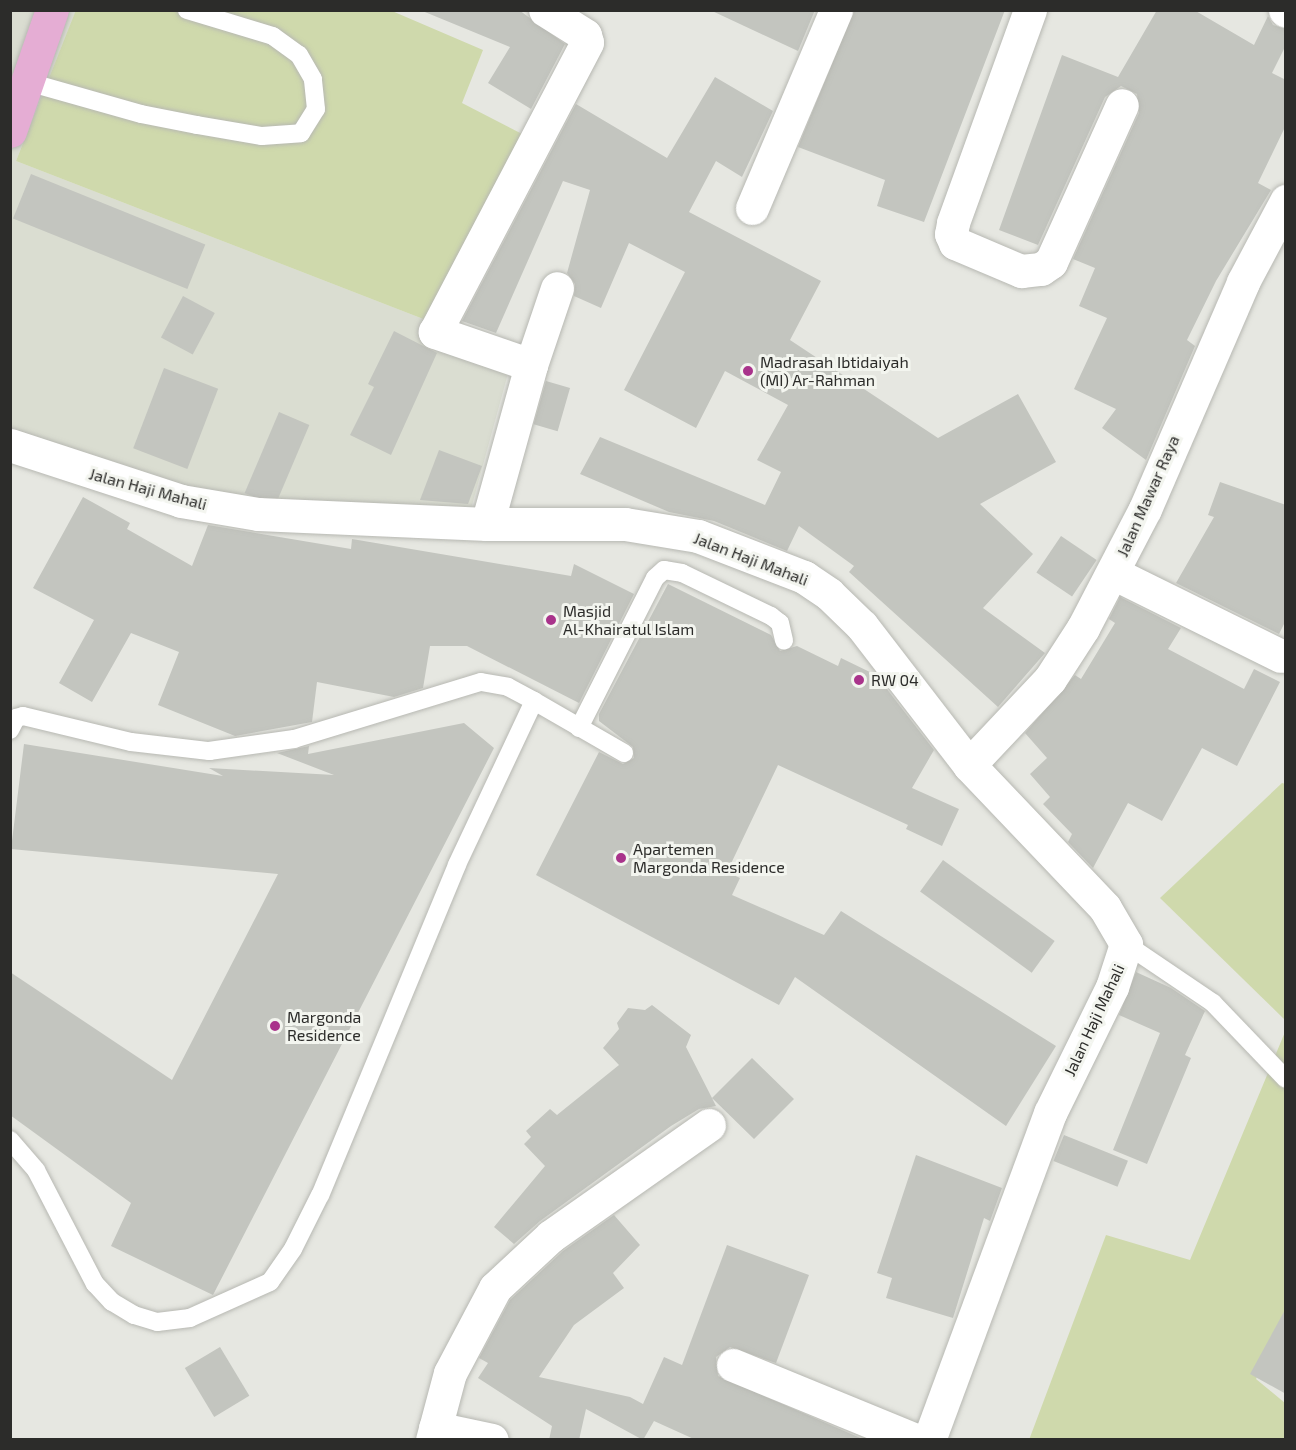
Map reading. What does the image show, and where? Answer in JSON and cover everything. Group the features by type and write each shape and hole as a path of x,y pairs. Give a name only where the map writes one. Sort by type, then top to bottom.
{"main road":[{"path":"10,131 52,10"}],"street":[{"path":"531,365 439,336 435,332 586,42 585,35 545,10"},
{"path":"752,208 836,10"},
{"path":"1030,10 953,223 951,234 955,243 1021,271 1041,269 1052,262 1122,105"},
{"name":"Jalan Mawar Raya","path":"969,765 1050,679 1113,573 1253,260 1285,202"},
{"path":"487,524 531,365 557,288"},
{"name":"Jalan Haji Mahali","path":"10,445 182,501 258,514 487,524 625,524 698,536 804,577 829,594 862,626 969,765 1105,908 1126,944 1112,987 1050,1113 929,1440"},
{"path":"1113,573 1281,656"},
{"path":"492,1440 433,1434 450,1373 495,1288 551,1236 709,1125"},
{"path":"733,1365 916,1440"}],"lane":[{"path":"28,82 141,114 197,125 262,136 301,133 316,109 313,80 299,56 273,36 187,10"},
{"path":"579,728 655,578 664,570 682,573 771,616 780,623 784,641"},
{"path":"10,730 16,718 23,716 131,742 209,751 294,739 481,682 508,687 624,753"},
{"path":"10,1140 36,1170 95,1284 112,1302 134,1315 157,1322 190,1318 270,1282 293,1249 320,1195 457,865 534,700"},
{"path":"1126,944 1213,1002 1286,1079"}],"shaded area":[{"path":"10,11 76,11 16,161 431,322 510,366 468,520 239,501 145,476 11,428"}],"green space":[{"path":"76,10 392,11 483,50 462,103 528,137 431,322 16,161"},
{"path":"1282,783 1286,784 1285,1020 1160,898"},
{"path":"1285,1032 1285,1318 1256,1379 1285,1403 1285,1439 1029,1440 1106,1235 1190,1260"}],"building":[{"path":"420,10 519,10 565,44 531,109 488,83 510,47"},
{"path":"710,10 815,10 798,51"},
{"path":"854,10 1005,10 924,222 877,206 885,180 798,147"},
{"path":"1157,10 1194,10 1254,45 1268,16 1273,25 1286,29 1286,45 1272,73 1286,80 1286,125 1258,183 1271,190 1216,281 1187,340 1195,346 1146,460 1102,428 1116,409 1074,389 1107,318 1079,306 1095,268 1073,259 1139,113 1137,94 1121,86 1105,97 1038,245 999,230 1062,55 1118,77"},
{"path":"715,77 773,111 742,177 716,161 689,212 821,281 790,340 938,438 1018,394 1056,462 980,504 1033,554 983,608 1045,653 998,707 849,572 854,566 799,526 787,551 714,521 669,512 580,474 600,437 765,505 781,472 757,460 788,405 725,371 696,428 624,390 685,272 629,243 601,308 574,296 575,284 567,273 590,190 563,181 496,333 462,321 576,104 667,158"},
{"path":"31,174 205,244 187,289 13,219"},
{"path":"183,296 215,313 193,354 161,337"},
{"path":"394,331 437,353 391,455 350,435 374,387 368,384"},
{"path":"164,368 218,389 187,469 133,448"},
{"path":"546,381 570,388 558,431 534,424"},
{"path":"279,412 309,425 275,506 245,493"},
{"path":"439,450 482,466 468,504 420,500"},
{"path":"1220,482 1286,505 1286,620 1279,634 1176,583 1214,517 1208,515"},
{"path":"83,497 130,523 127,529 192,566 208,525 351,549 352,539 571,576 574,564 634,594 579,703 467,646 430,646 423,688 394,697 317,682 312,722 235,736 158,705 179,652 131,633 92,702 59,683 94,620 33,588"},
{"path":"1061,536 1097,560 1072,597 1036,572"},
{"name":"Apartemen Margonda Residence","path":"668,584 771,635 780,651 797,646 838,666 841,658 876,675 934,750 912,788 959,809 942,846 906,829 908,825 778,765 727,872 740,878 732,895 824,935 841,911 1056,1046 1006,1126 795,977 779,1005 536,875 599,752 623,764 634,758 633,747 599,721 599,714"},
{"path":"1120,597 1181,628 1168,649 1244,689 1254,669 1280,682 1237,766 1202,748 1162,821 1128,803 1093,868 1068,842 1072,834 1043,804 1050,797 1030,774 1047,758 1025,733 1075,675 1081,679 1115,623 1109,619"},
{"name":"Margonda Residence","path":"464,723 494,748 213,1295 111,1246 131,1203 10,1115 10,972 172,1080 278,874 11,849 24,744 223,776 209,768 334,775 277,753 309,746 308,754"},
{"path":"943,860 1055,941 1032,973 920,892"},
{"path":"1136,972 1171,988 1205,1011 1185,1055 1191,1058 1147,1164 1113,1150 1160,1033 1119,1015"},
{"path":"652,1005 691,1035 686,1047 716,1106 699,1109 671,1126 540,1221 514,1244 494,1227 545,1166 524,1144 531,1137 526,1131 550,1109 557,1115 619,1065 603,1048 619,1029 617,1023 628,1008 645,1010"},
{"path":"752,1058 794,1099 754,1139 712,1098"},
{"path":"1064,1135 1128,1161 1117,1187 1054,1161"},
{"path":"916,1155 1002,1188 990,1221 984,1218 953,1318 886,1298 892,1278 877,1273"},
{"path":"614,1215 640,1245 613,1273 624,1288 574,1325 539,1377 630,1397 643,1404 664,1357 682,1365 727,1245 809,1275 776,1363 730,1347 716,1357 718,1376 865,1440 696,1440 654,1421 643,1440 586,1409 579,1440 549,1440 552,1426 478,1378 488,1363 479,1358 510,1300 563,1251"},
{"path":"1286,1308 1286,1394 1250,1374"},
{"path":"220,1347 249,1396 214,1417 185,1368"}],"place":[{"name":"Madrasah Ibtidaiyah (MI) Ar-Rahman","path":"748,371"},
{"name":"Masjid Al-Khairatul Islam","path":"551,620"},
{"name":"RW 04","path":"859,680"},
{"name":"Apartemen Margonda Residence","path":"621,858"},
{"name":"Margonda Residence","path":"275,1026"}]}
